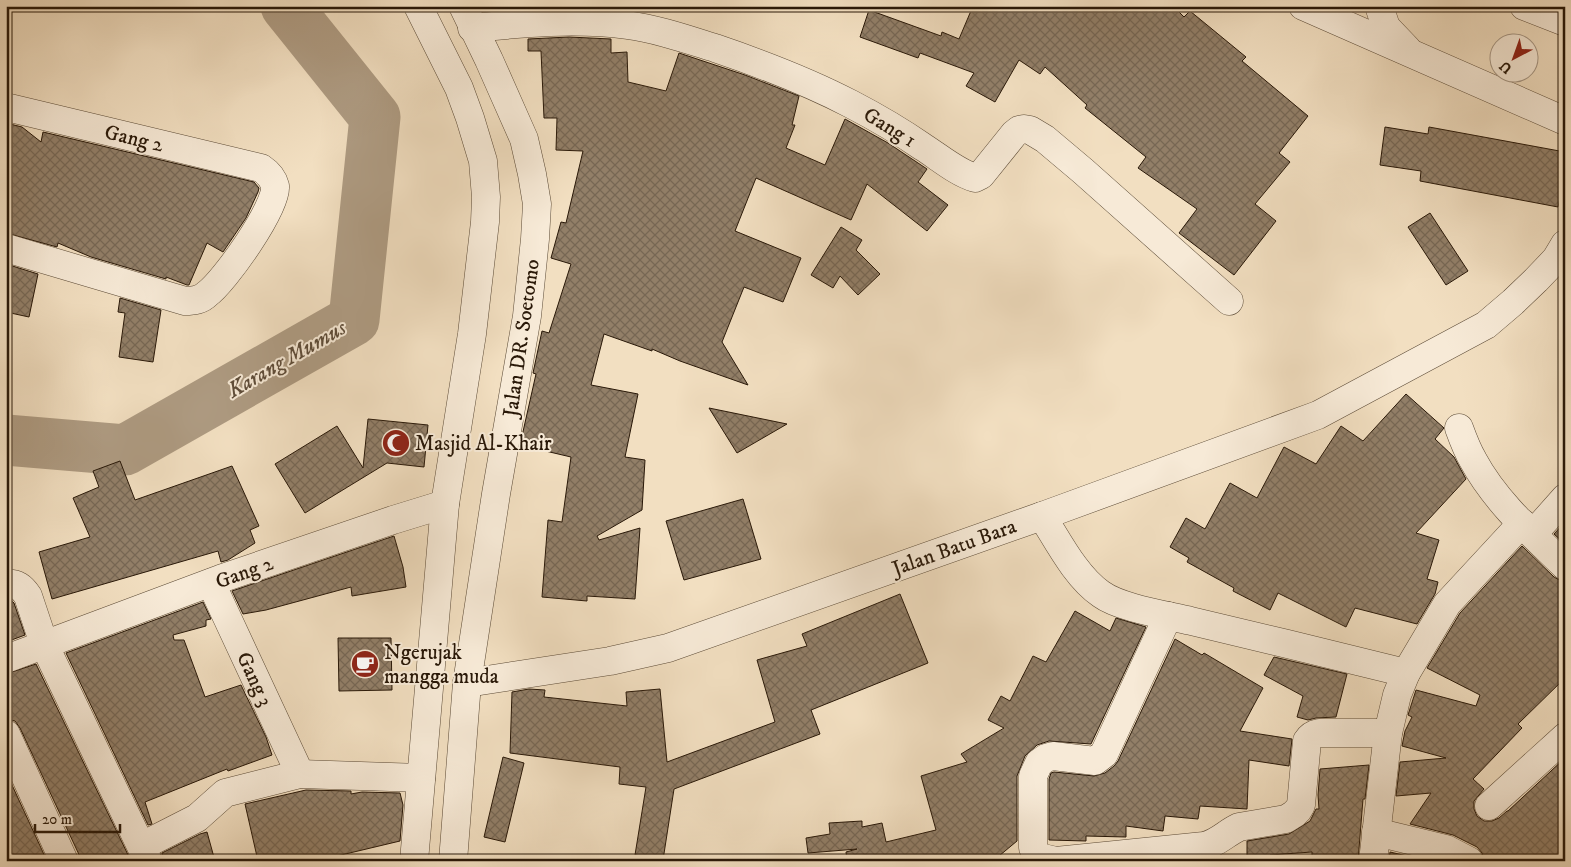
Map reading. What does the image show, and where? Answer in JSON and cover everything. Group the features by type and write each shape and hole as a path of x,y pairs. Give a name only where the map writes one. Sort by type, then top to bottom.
{"street":[{"path":"414,861 445,504 472,334 485,222 486,197 483,161 470,118 459,88 418,6"},
{"path":"1303,6 1565,121"},
{"path":"1379,6 1386,27 1411,54"},
{"path":"1524,6 1565,22"},
{"name":"Gang 1","path":"468,17 627,25 676,35 762,64 807,82 852,104 904,134 952,166 975,178 981,176 1014,134 1019,130 1030,130 1045,139 1084,171 1229,301"},
{"name":"Jalan DR. Soetomo","path":"453,861 467,683 496,494 527,316 537,204 524,139 468,17"},
{"name":"Gang 2","path":"6,107 261,168 266,171 275,186 274,198 235,263 214,288 199,299 185,301 6,248"},
{"path":"1042,516 1318,416 1486,325 1536,280 1556,259 1565,244"},
{"path":"1459,428 1473,460 1497,495 1565,566"},
{"path":"1374,861 1388,733 1396,695 1406,673 1447,604 1527,528 1565,498"},
{"name":"Gang 2","path":"6,659 211,583 375,526 445,504"},
{"name":"Jalan Batu Bara","path":"467,683 610,661 668,648 1042,516 1079,572 1108,600 1406,673"},
{"name":"Gang 3","path":"211,583 300,774"},
{"path":"6,584 19,585 24,588 44,644 145,854 197,818 226,794 300,774 421,778"},
{"path":"1168,616 1104,754 1094,761 1062,757 1046,758 1039,762 1033,776 1033,848 1039,857 1056,861 1204,846 1219,841 1232,830 1239,827 1286,819 1294,814 1300,805 1307,741 1314,733 1388,733"},
{"path":"6,734 64,861"},
{"path":"1489,806 1565,737"},
{"path":"1376,832 1446,849 1469,861"}],"building":[{"path":"973,6 1173,6 1184,17 1190,11 1246,57 1242,61 1308,116 1279,153 1290,162 1255,204 1276,221 1234,275 1179,233 1197,209 1138,168 1146,157 1085,108 1087,105 1045,67 1040,74 1019,60 995,102 966,86 974,73 920,53 918,58 860,37 869,10 941,36 942,32 959,39"},
{"path":"569,37 611,39 611,53 627,52 628,82 666,91 679,53 745,75 799,96 792,125 795,125 786,148 825,165 845,119 888,143 927,169 918,182 948,205 927,231 867,184 851,220 756,178 735,231 801,258 783,302 744,287 722,342 748,385 652,349 652,351 604,334 591,385 638,394 625,457 645,460 642,510 597,536 599,540 640,528 635,599 587,596 587,601 542,597 548,520 562,522 571,457 520,445 536,374 533,373 542,331 549,333 571,264 551,258 561,222 566,223 583,151 556,150 557,118 544,118 541,51 528,51 528,39"},
{"path":"6,123 22,127 41,142 43,132 254,182 259,188 258,192 246,218 223,252 207,243 189,285 187,285 166,277 166,279 91,257 58,243 57,247 6,233 6,189 10,169 6,167"},
{"path":"1385,127 1428,134 1429,127 1565,152 1565,173 1558,207 1420,181 1421,171 1380,165"},
{"path":"1430,213 1468,271 1446,285 1408,227"},
{"path":"841,227 862,240 856,250 880,274 858,295 840,276 833,288 811,275"},
{"path":"6,264 38,274 29,317 6,312"},
{"path":"120,298 161,310 153,362 119,357 125,313 118,312"},
{"path":"1406,394 1444,428 1435,439 1454,457 1466,479 1416,533 1439,540 1427,579 1438,582 1435,594 1417,624 1355,608 1346,627 1278,593 1270,610 1233,591 1234,588 1187,562 1189,558 1170,547 1186,518 1205,529 1230,483 1257,498 1284,447 1316,464 1341,426 1363,441"},
{"path":"709,408 787,424 737,453"},
{"path":"368,419 428,425 424,467 387,463 305,513 275,464 337,426 363,468"},
{"path":"120,461 135,500 232,466 259,526 250,530 255,543 228,560 221,562 218,551 52,599 39,552 90,537 73,498 99,487 93,471"},
{"path":"743,499 761,559 684,580 666,521"},
{"path":"1565,522 1565,544 1554,534"},
{"path":"394,536 403,567 406,587 352,596 351,587 266,610 243,614 232,591"},
{"path":"1522,546 1554,577 1565,581 1565,678 1518,724 1522,728 1473,779 1484,789 1474,801 1474,809 1477,816 1484,821 1492,821 1499,818 1565,758 1565,861 1485,861 1477,847 1453,835 1410,824 1431,793 1396,796 1400,762 1446,758 1402,746 1405,731 1412,717 1408,715 1416,690 1476,706 1480,695 1427,668 1460,613"},
{"path":"900,594 928,663 811,710 820,734 674,789 663,860 635,855 646,787 619,784 620,767 510,753 512,692 529,689 545,690 544,697 627,706 626,692 660,689 667,762 775,722 757,660 807,646 802,634"},
{"path":"6,600 11,600 14,603 25,635 6,642"},
{"path":"203,602 211,619 206,620 206,626 173,635 174,640 184,640 205,697 241,685 266,737 272,755 228,771 227,769 145,802 152,824 148,825 66,653"},
{"path":"1075,611 1110,631 1116,618 1146,627 1091,744 1049,741 1037,745 1025,756 1017,776 1017,841 993,861 847,861 846,852 857,849 808,853 806,838 830,834 829,823 862,821 862,827 882,823 886,842 936,830 921,776 967,762 961,754 1004,728 988,720 1001,696 1010,701 1033,656 1046,662"},
{"name":"Ngerujak mangga muda","path":"338,638 391,638 392,690 339,691"},
{"path":"1175,639 1202,655 1204,653 1263,688 1240,731 1292,739 1289,766 1249,760 1247,809 1200,806 1198,819 1165,816 1163,831 1126,826 1126,837 1086,836 1086,841 1049,840 1049,779 1051,773 1094,776 1105,773 1114,766"},
{"path":"1274,657 1347,674 1336,717 1308,720 1297,717 1303,696 1264,675"},
{"path":"36,664 131,861 127,861 126,858 121,861 82,861 20,728 15,721 6,719 6,674"},
{"path":"503,757 524,763 505,842 484,837"},
{"path":"1369,765 1365,799 1363,799 1358,861 1312,861 1312,852 1270,855 1270,861 1247,860 1247,841 1289,834 1310,821 1316,809 1319,809 1320,769"},
{"path":"6,772 47,861 6,861"},
{"path":"306,790 351,791 351,794 362,792 400,793 403,805 400,841 316,861 258,861 245,804"},
{"path":"207,832 215,861 163,861 162,853"},
{"path":"1390,852 1428,861 1389,861"}],"waterway":[{"name":"Karang Mumus","path":"6,440 125,450 354,320 375,117 286,6"}],"place":[{"name":"Masjid Al-Khair","path":"396,443"},
{"name":"Ngerujak mangga muda","path":"365,664"}]}
